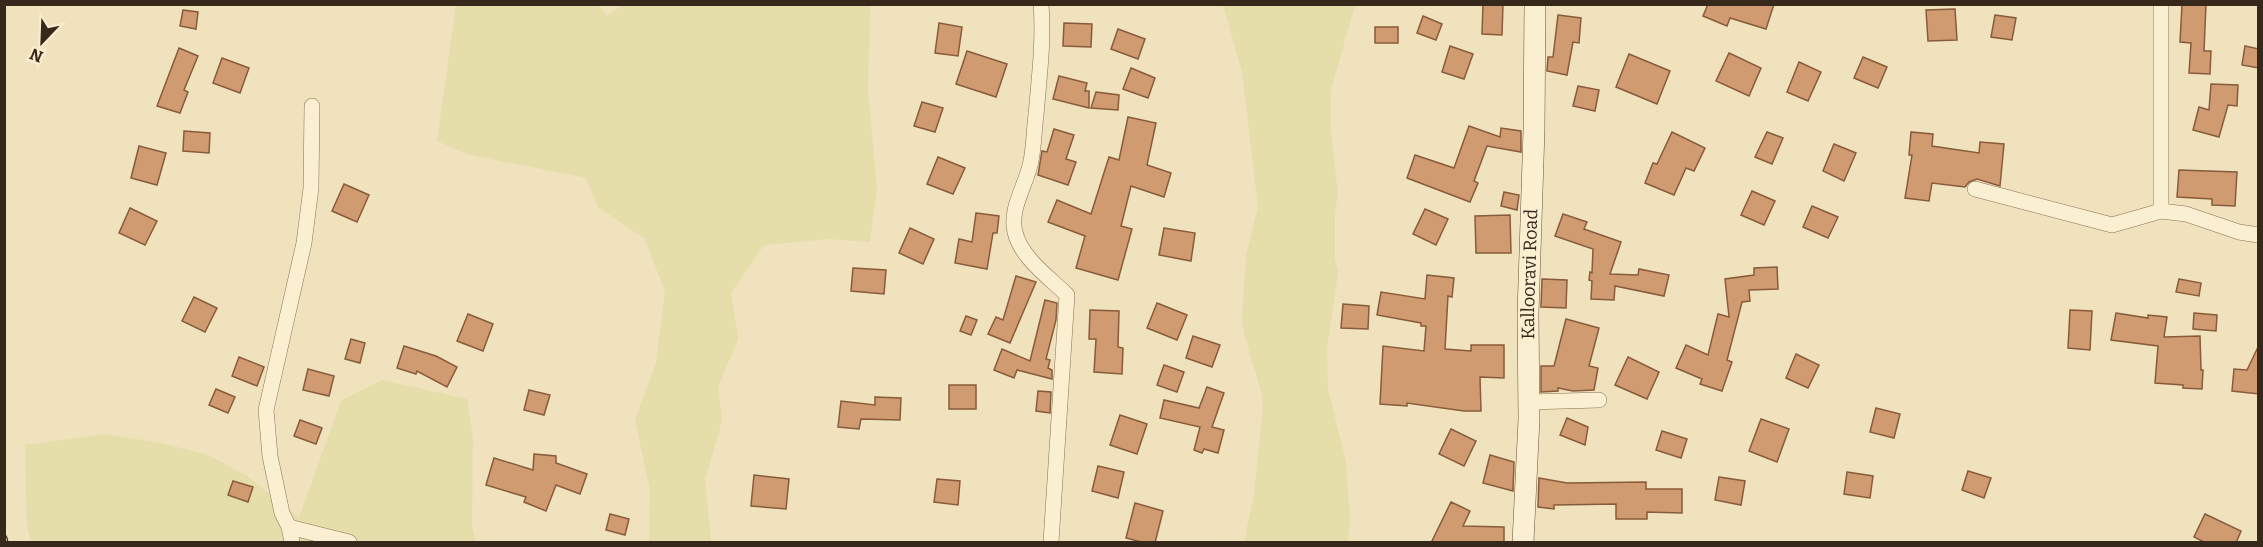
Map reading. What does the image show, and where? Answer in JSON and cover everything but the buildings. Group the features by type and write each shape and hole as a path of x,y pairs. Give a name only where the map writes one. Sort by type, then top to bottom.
{"main road":[{"name":"Kallooravi Road","path":"1523,543 1529,402 1528,314 1534,130 1535,4"}],"street":[{"path":"1041,4 1039,78 1031,161 1017,205 1014,230 1019,245 1031,260 1067,295 1051,543"},
{"path":"2161,4 2161,211"},
{"path":"312,106 311,188 304,243 267,410 270,456 282,513 291,535 349,543"},
{"path":"1975,189 2112,225 2161,211 2186,214 2239,232 2259,235"},
{"path":"1529,402 1599,400"}],"shaded area":[{"path":"624,4 870,5 868,91 877,188 870,242 829,239 764,245 731,293 738,339 718,387 722,421 705,480 711,542 649,542 650,490 635,420 656,363 665,292 645,239 598,207 586,178 470,155 437,141 456,5 598,5 607,16"},
{"path":"1223,5 1355,5 1331,90 1331,133 1338,195 1335,210 1335,259 1338,273 1327,347 1328,389 1346,462 1350,522 1348,542 1244,542 1254,494 1263,405 1242,319 1246,256 1258,207 1242,72"},
{"path":"382,380 467,399 473,438 472,525 476,542 31,542 27,525 25,445 106,434 165,444 208,455 247,476 299,518 341,401"}],"railway":[{"path":"4,538 5,542"}]}
